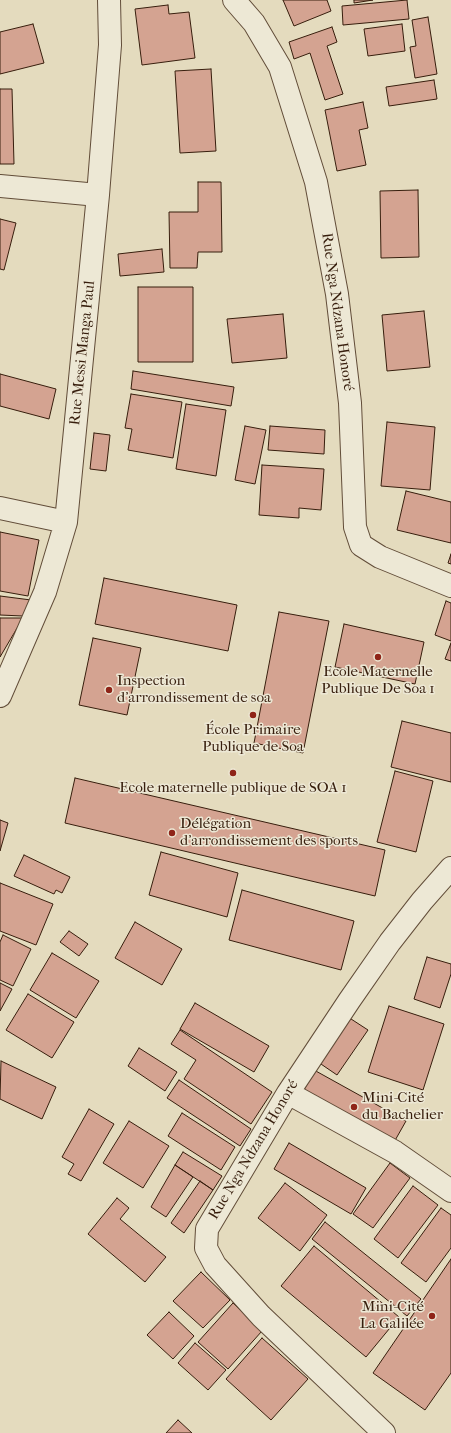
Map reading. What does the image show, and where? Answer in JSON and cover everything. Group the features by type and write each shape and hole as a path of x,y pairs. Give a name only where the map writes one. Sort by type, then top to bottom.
{"street":[{"name":"Rue Messi Manga Paul","path":"0,695 45,592 66,522 98,195 110,45 109,0"},
{"name":"Rue Nga Ndzana Honoré","path":"234,0 254,23 280,67 316,182 337,294 350,403 355,527 361,545 380,557 451,586"},
{"path":"0,186 98,195"},
{"path":"0,508 66,522"},
{"name":"Rue Nga Ndzana Honoré","path":"384,1433 261,1316 215,1265 206,1248 207,1229 288,1093 349,1001 390,942 422,901 451,868"},
{"path":"288,1093 395,1152 451,1191"}],"building":[{"path":"283,0 327,0 331,11 294,26"},
{"path":"354,0 373,0 354,3"},
{"path":"407,0 409,19 343,25 342,6"},
{"path":"168,5 169,14 189,12 195,58 142,65 135,9"},
{"path":"428,17 437,74 415,78 410,47 416,46 412,20"},
{"path":"33,24 44,63 0,74 0,32"},
{"path":"402,24 405,51 368,56 364,29"},
{"path":"332,27 337,42 327,46 343,94 325,100 310,53 294,59 289,42"},
{"path":"211,69 216,151 180,153 175,71"},
{"path":"434,80 437,99 389,106 386,87"},
{"path":"0,89 12,89 14,164 0,164"},
{"path":"363,102 368,128 359,130 366,165 337,171 325,110"},
{"path":"198,182 221,182 222,252 198,252 197,268 170,268 169,212 198,212"},
{"path":"418,190 419,257 381,258 380,191"},
{"path":"0,219 16,223 4,270 0,269"},
{"path":"162,249 164,272 120,276 118,254"},
{"path":"138,287 193,287 193,362 138,362"},
{"path":"424,311 430,367 387,371 382,315"},
{"path":"283,314 287,358 232,363 227,319"},
{"path":"133,371 234,387 231,406 131,389"},
{"path":"0,374 56,389 49,419 0,406"},
{"path":"131,394 182,402 173,458 128,450 132,429 125,428"},
{"path":"186,404 226,410 216,476 176,469"},
{"path":"387,422 435,427 430,490 381,486"},
{"path":"245,426 266,430 255,484 235,480"},
{"path":"270,426 325,430 324,454 268,450"},
{"path":"94,433 110,435 106,471 90,469"},
{"path":"262,465 324,469 321,510 299,508 299,518 259,515"},
{"path":"406,491 451,502 451,543 397,530"},
{"path":"0,532 39,540 28,596 0,591"},
{"path":"451,554 451,564 448,563"},
{"path":"104,578 237,605 228,651 95,624"},
{"path":"0,596 31,600 23,616 0,615"},
{"path":"446,601 451,603 451,641 435,635"},
{"path":"279,612 329,621 303,753 254,743"},
{"path":"0,618 23,618 0,657"},
{"path":"344,624 424,642 415,684 335,667"},
{"path":"93,638 141,648 127,715 79,705"},
{"path":"451,643 451,661 445,659"},
{"path":"402,721 451,733 451,782 391,767"},
{"path":"395,771 433,781 416,852 377,842"},
{"path":"75,778 385,850 375,896 65,823"},
{"path":"0,820 8,823 0,851"},
{"path":"161,852 238,873 227,917 149,895"},
{"path":"24,855 70,877 62,893 56,890 54,894 14,876"},
{"path":"0,883 53,904 36,945 0,931"},
{"path":"242,890 354,921 341,970 229,940"},
{"path":"135,922 182,949 162,985 115,958"},
{"path":"69,931 88,944 79,956 60,942"},
{"path":"3,935 31,949 13,986 0,980 0,942"},
{"path":"52,953 99,981 76,1018 30,990"},
{"path":"427,957 451,964 451,974 440,1008 414,999"},
{"path":"0,983 12,989 0,1011"},
{"path":"28,994 74,1022 52,1058 6,1030"},
{"path":"195,1003 269,1046 254,1072 180,1029"},
{"path":"389,1006 444,1024 423,1090 368,1072"},
{"path":"348,1017 368,1030 337,1075 318,1062"},
{"path":"180,1030 272,1092 251,1124 184,1079 196,1060 171,1044"},
{"path":"139,1048 177,1072 165,1091 128,1066"},
{"path":"1,1061 56,1087 42,1119 0,1099"},
{"name":"Mini-Cité du Bachelier","path":"314,1070 406,1121 393,1144 302,1094"},
{"path":"179,1080 251,1129 240,1146 167,1098"},
{"path":"89,1109 114,1124 81,1181 68,1174 74,1164 62,1157"},
{"path":"182,1113 235,1147 221,1170 168,1136"},
{"path":"129,1121 169,1146 143,1188 103,1163"},
{"path":"289,1143 366,1188 351,1214 274,1169"},
{"path":"183,1152 222,1176 213,1190 175,1165"},
{"path":"390,1163 410,1178 373,1228 353,1214"},
{"path":"175,1165 193,1177 166,1217 151,1207"},
{"path":"200,1181 213,1190 184,1233 171,1223"},
{"path":"285,1183 327,1215 300,1251 258,1218"},
{"path":"413,1186 438,1205 398,1258 374,1239"},
{"path":"117,1198 129,1208 120,1219 166,1257 145,1282 88,1234"},
{"path":"441,1208 451,1215 451,1248 426,1282 401,1263"},
{"path":"325,1222 421,1299 407,1316 312,1239"},
{"path":"314,1246 399,1317 366,1357 281,1286"},
{"name":"Mini-Cité La Galilée","path":"451,1259 451,1373 425,1410 373,1373"},
{"path":"201,1272 230,1300 203,1328 173,1301"},
{"path":"233,1303 262,1331 228,1369 198,1342"},
{"path":"169,1312 194,1336 173,1359 147,1335"},
{"path":"262,1338 308,1379 271,1420 226,1379"},
{"path":"195,1343 226,1370 208,1390 178,1363"},
{"path":"178,1420 192,1433 166,1433"}],"place":[{"name":"Ecole Maternelle Publique De Soa 1","path":"378,657"},
{"name":"Inspection d'arrondissement de soa","path":"109,690"},
{"name":"École Primaire Publique de Soa","path":"253,715"},
{"name":"Ecole maternelle publique de SOA 1","path":"233,773"},
{"name":"Délégation d'arrondissement des sports","path":"172,833"},
{"name":"Mini-Cité du Bachelier","path":"354,1107"},
{"name":"Mini-Cité La Galilée","path":"432,1316"}]}
